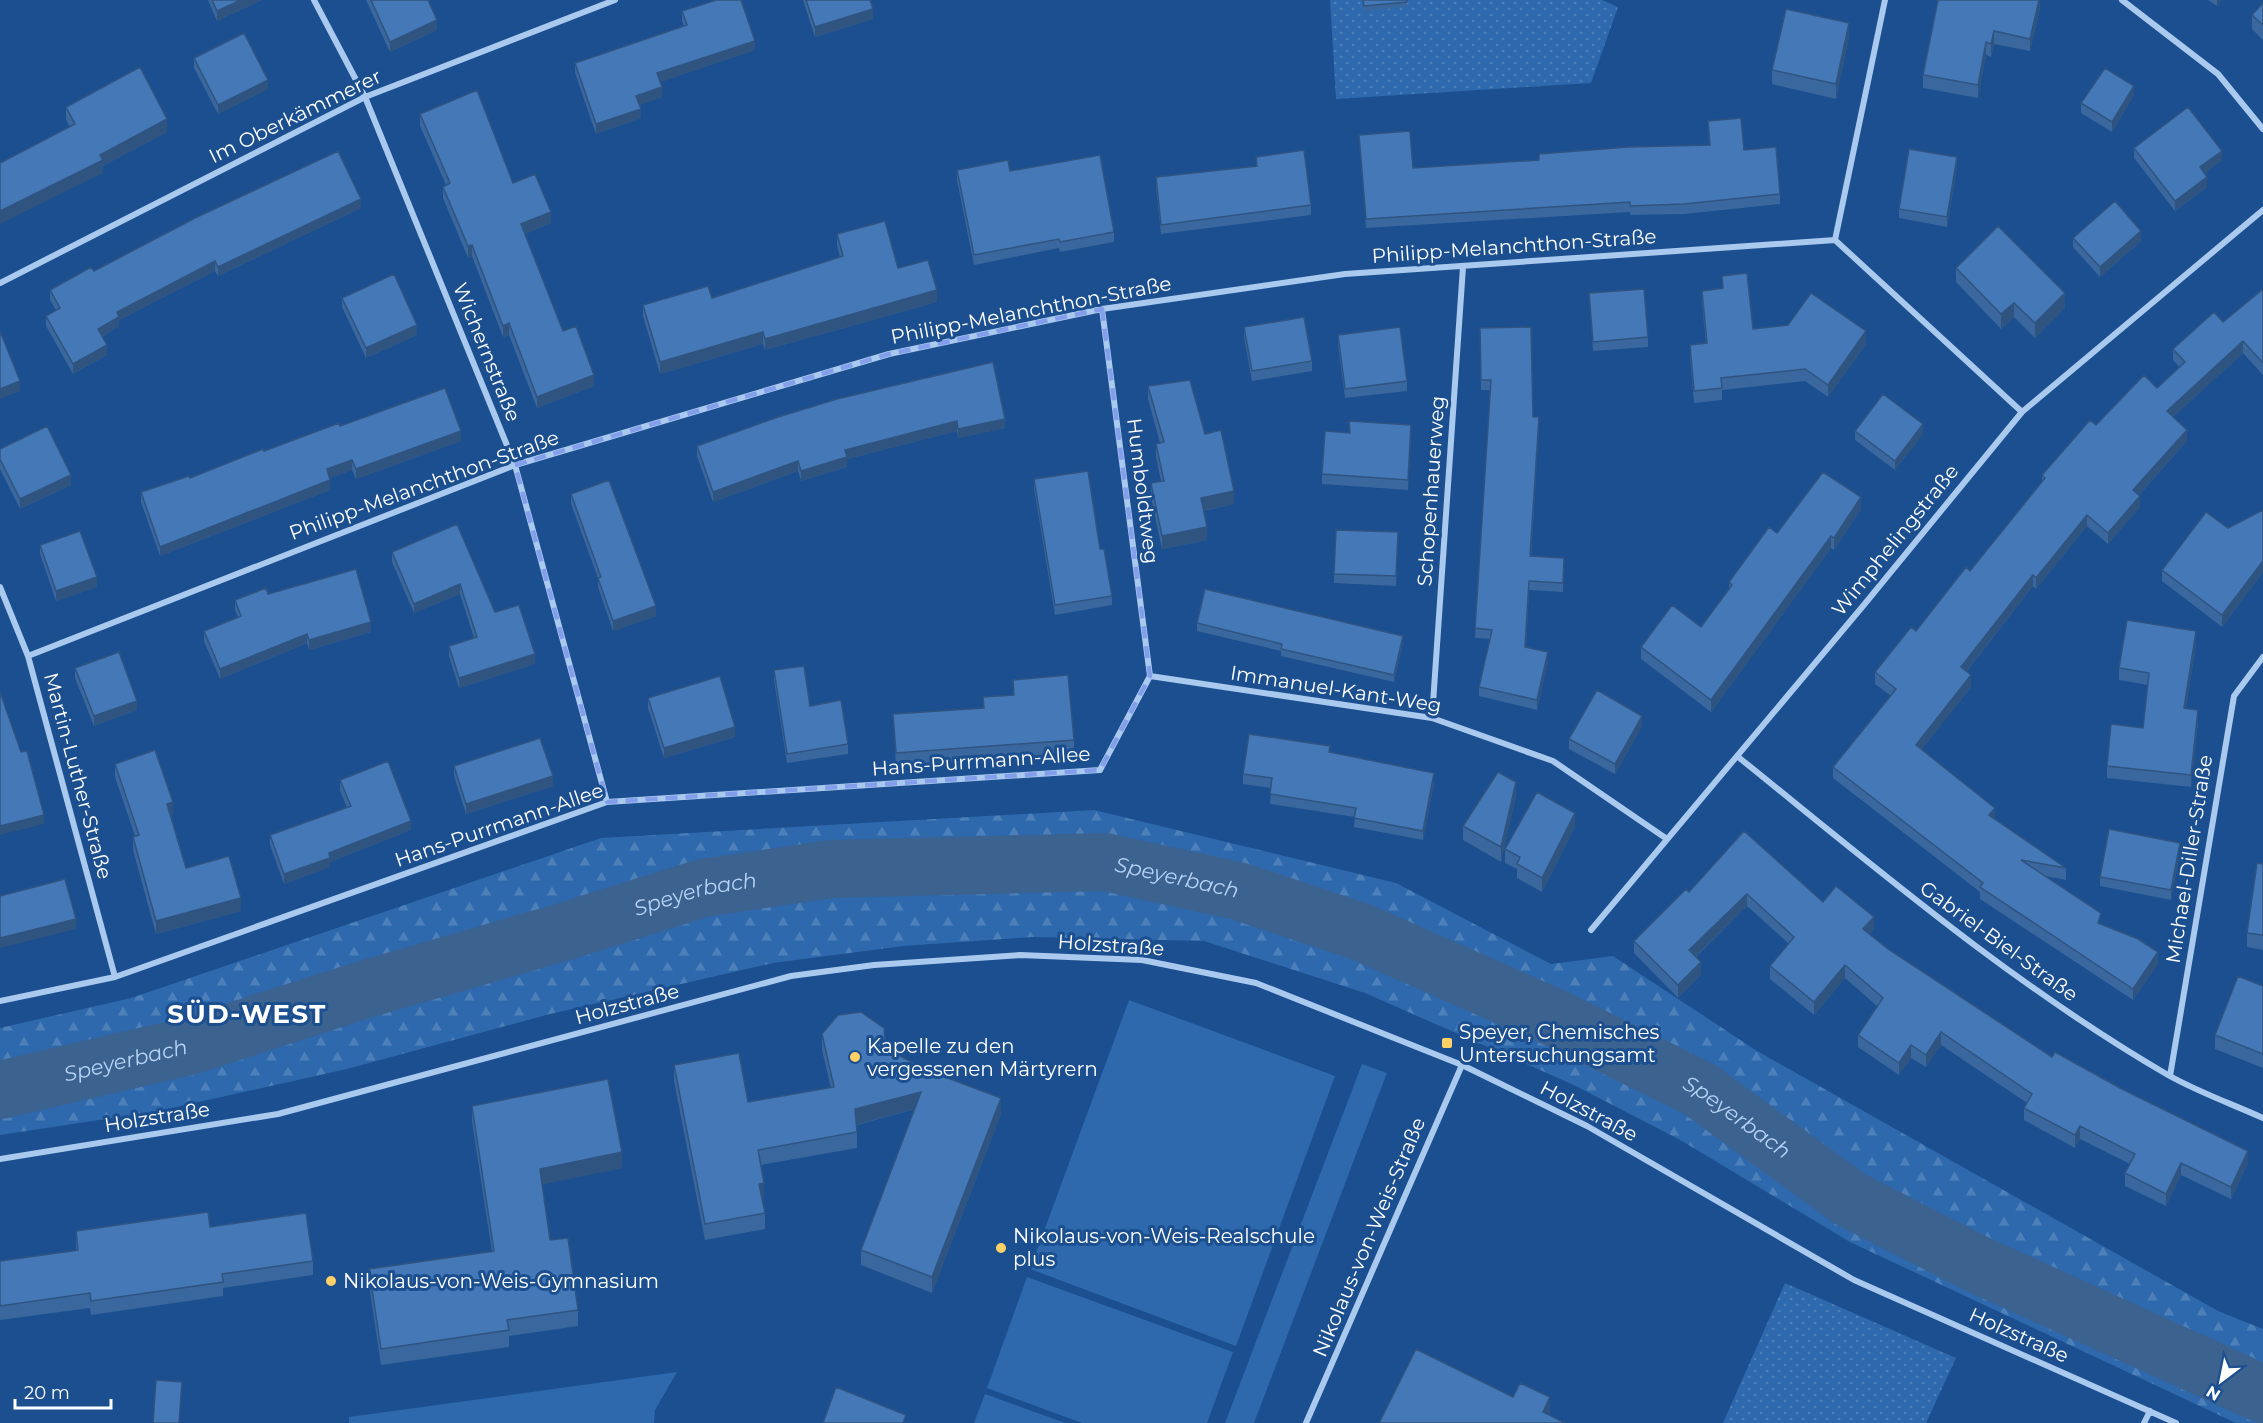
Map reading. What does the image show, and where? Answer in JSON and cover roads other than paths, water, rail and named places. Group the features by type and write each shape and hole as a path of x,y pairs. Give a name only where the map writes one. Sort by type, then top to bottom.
{"street":[{"name":"Wichernstraße","path":"314,0 365,97 515,465 607,802"},
{"name":"Im Oberkämmerer","path":"0,283 365,97 604,2 615,0"},
{"path":"1885,0 1835,240 2022,412"},
{"path":"2122,0 2218,74 2263,129"},
{"name":"Wimphelingstraße","path":"1591,930 2022,412 2263,210"},
{"name":"Philipp-Melanchthon-Straße","path":"28,656 515,465 889,354 1102,309 1345,274 1835,240"},
{"name":"Schopenhauerweg","path":"1432,718 1463,267"},
{"name":"Humboldtweg","path":"1102,309 1150,676"},
{"name":"Martin-Luther-Straße","path":"0,587 28,656 116,977"},
{"name":"Michael-Diller-Straße","path":"2170,1076 2234,696 2263,657"},
{"name":"Immanuel-Kant-Weg","path":"1150,676 1432,718 1553,761 1667,839"},
{"name":"Hans-Purrmann-Allee","path":"0,1001 116,977 607,802 1100,770 1150,676"},
{"name":"Gabriel-Biel-Straße","path":"1737,756 1900,888 2051,1002 2170,1076 2263,1118"},
{"name":"Holzstraße","path":"0,1159 278,1114 791,976 948,958 1020,955 1142,960 1244,981 1462,1065 1587,1126 1854,1280 2176,1423"},
{"name":"Nikolaus-von-Weis-Straße","path":"1306,1423 1462,1065"},
{"path":"2144,1423 2150,1411"}],"waterway":[{"name":"Speyerbach","path":"0,1090 189,1046 366,989 563,932 703,888 831,869 1105,862 1238,891 1361,932 1553,1017 1699,1089 1850,1199 1979,1265 2263,1394"}],"place":[{"name":"Speyer, Chemisches Untersuchungsamt","path":"1447,1043"},
{"name":"Kapelle zu den vergessenen Märtyrern","path":"855,1057"},
{"name":"Nikolaus-von-Weis-Realschule plus","path":"1001,1248"},
{"name":"Nikolaus-von-Weis-Gymnasium","path":"331,1281"}],"district":[{"name":"SÜD-WEST","path":"247,1014"}]}
